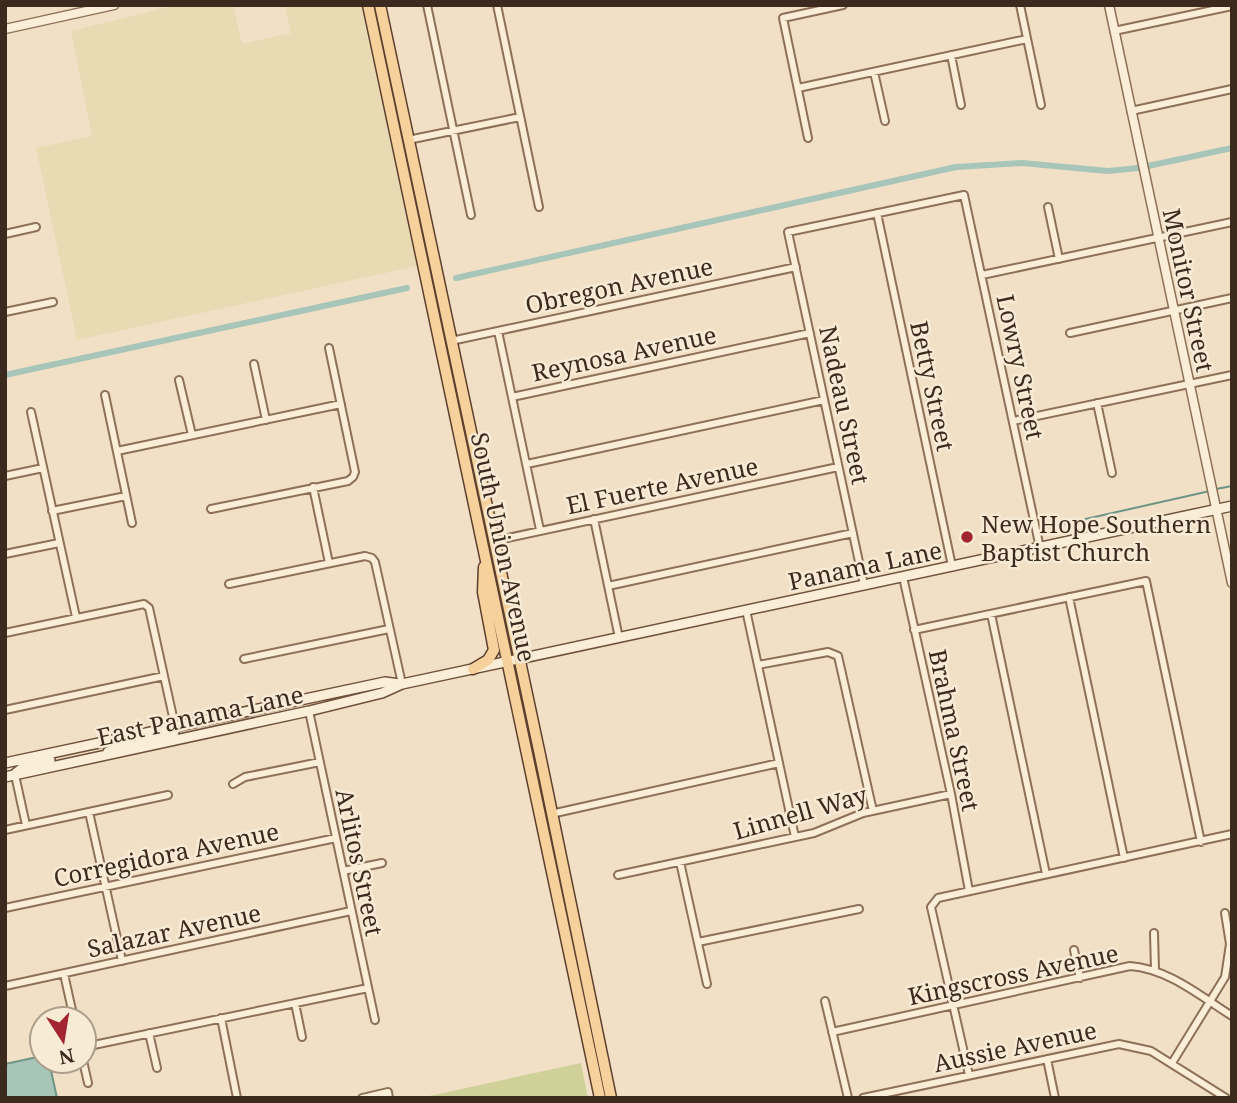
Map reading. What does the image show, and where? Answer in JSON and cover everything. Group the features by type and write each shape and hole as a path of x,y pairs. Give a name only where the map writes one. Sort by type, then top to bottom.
{"main road":[{"name":"South Union Avenue","path":"368,5 600,1098"},
{"name":"South Union Avenue","path":"380,5 611,1098"},
{"name":"Panama Lane","path":"507,662 1232,506"},
{"path":"479,530 486,533 494,569 504,586"},
{"path":"473,669 488,660 494,650 483,592 485,559"},
{"path":"490,581 499,593 511,648 520,659"},
{"path":"507,662 514,665 523,702 534,725"},
{"name":"East Panama Lane","path":"10,776 309,711 382,693 402,684 507,662"},
{"path":"309,711 317,703 365,691 381,682"},
{"name":"East Panama Lane","path":"5,763 381,682 402,684"},
{"path":"104,756 122,745 174,732 175,726"},
{"path":"10,776 26,765 68,755 90,744"},
{"path":"572,965 578,970 588,1015 595,1022"},
{"path":"587,1039 593,1043 602,1082 609,1087"}],"street":[{"path":"5,29 114,5"},
{"path":"427,5 471,215"},
{"path":"497,5 539,206"},
{"path":"808,138 783,18 843,5"},
{"path":"1020,5 1041,105"},
{"name":"Monitor Street","path":"1109,5 1232,583"},
{"path":"1114,31 1232,6"},
{"path":"798,88 1027,39"},
{"path":"951,55 961,105"},
{"path":"874,72 885,121"},
{"path":"1131,111 1232,89"},
{"path":"408,140 520,117"},
{"name":"Lowry Street","path":"877,214 964,195 1040,548"},
{"path":"1048,207 1059,259"},
{"name":"Nadeau Street","path":"863,585 789,232 877,214"},
{"name":"Betty Street","path":"877,214 952,566"},
{"path":"982,275 1232,222"},
{"path":"5,234 36,227"},
{"name":"Obregon Avenue","path":"451,341 796,267"},
{"path":"1070,332 1232,298"},
{"path":"5,312 53,302"},
{"name":"Reynosa Avenue","path":"498,331 512,397 810,333"},
{"path":"211,509 348,481 353,477 355,472 329,348"},
{"path":"254,364 266,420"},
{"path":"1013,421 1232,375"},
{"path":"179,380 192,435"},
{"path":"105,395 132,523"},
{"path":"512,397 540,530"},
{"path":"527,464 824,400"},
{"path":"1097,403 1112,473"},
{"path":"117,451 341,404"},
{"path":"31,412 76,617"},
{"name":"El Fuerte Avenue","path":"494,541 838,467"},
{"path":"5,476 43,468"},
{"path":"313,487 329,563"},
{"path":"52,511 127,496"},
{"path":"594,519 619,638"},
{"path":"608,586 852,534"},
{"path":"5,554 60,542"},
{"path":"229,584 365,556 372,558 402,684"},
{"name":"Brahma Street","path":"902,577 951,794 969,891"},
{"path":"914,630 1146,581 1201,842"},
{"path":"1069,597 1124,858"},
{"path":"5,632 144,604 149,608 175,726"},
{"path":"746,610 795,837"},
{"path":"991,614 1046,874"},
{"path":"244,659 389,629"},
{"path":"758,665 828,652 838,656 873,811"},
{"path":"5,710 164,676"},
{"name":"Arlitos Street","path":"309,711 374,1020"},
{"path":"233,784 245,777 320,762"},
{"path":"551,814 779,762"},
{"path":"10,776 26,825"},
{"name":"Linnell Way","path":"618,875 814,833 873,811 951,794"},
{"path":"5,830 168,795"},
{"path":"89,812 122,961"},
{"path":"969,1075 931,907 938,898 1232,834"},
{"name":"Corregidora Avenue","path":"5,908 336,838"},
{"path":"680,862 707,984"},
{"path":"343,871 382,863"},
{"path":"698,942 859,909"},
{"name":"Salazar Avenue","path":"5,986 351,911"},
{"path":"1172,1063 1220,988 1228,966 1230,944 1225,913"},
{"path":"1154,933 1155,970"},
{"path":"1074,950 1080,978"},
{"name":"Kingscross Avenue","path":"832,1032 1130,967 1155,970 1169,976 1232,1016"},
{"path":"64,974 71,1005"},
{"path":"98,1044 368,988"},
{"path":"825,1002 848,1098"},
{"path":"295,1003 302,1037"},
{"path":"221,1018 237,1098"},
{"path":"149,1033 158,1068"},
{"name":"Aussie Avenue","path":"863,1098 1119,1044 1151,1051 1226,1098"},
{"path":"1047,1059 1055,1098"},
{"path":"86,1075 88,1083"},
{"path":"362,1098 389,1095"}],"shaded area":[{"path":"177,5 233,5 242,44 291,33 285,5 361,5 417,266 77,340 36,148 92,136 71,31"},
{"path":"28,1059 28,1075 52,1075 57,1098 5,1098 5,1064"}],"green space":[{"path":"581,1063 588,1098 429,1098 429,1096"}],"waterway":[{"path":"1148,166 1232,148"},
{"path":"456,278 956,167 1022,163 1108,171 1138,168"},
{"path":"5,375 407,288"},
{"path":"1216,489 1232,486"},
{"path":"1050,527 1210,491"}],"place":[{"name":"New Hope Southern Baptist Church","path":"967,537"}]}
